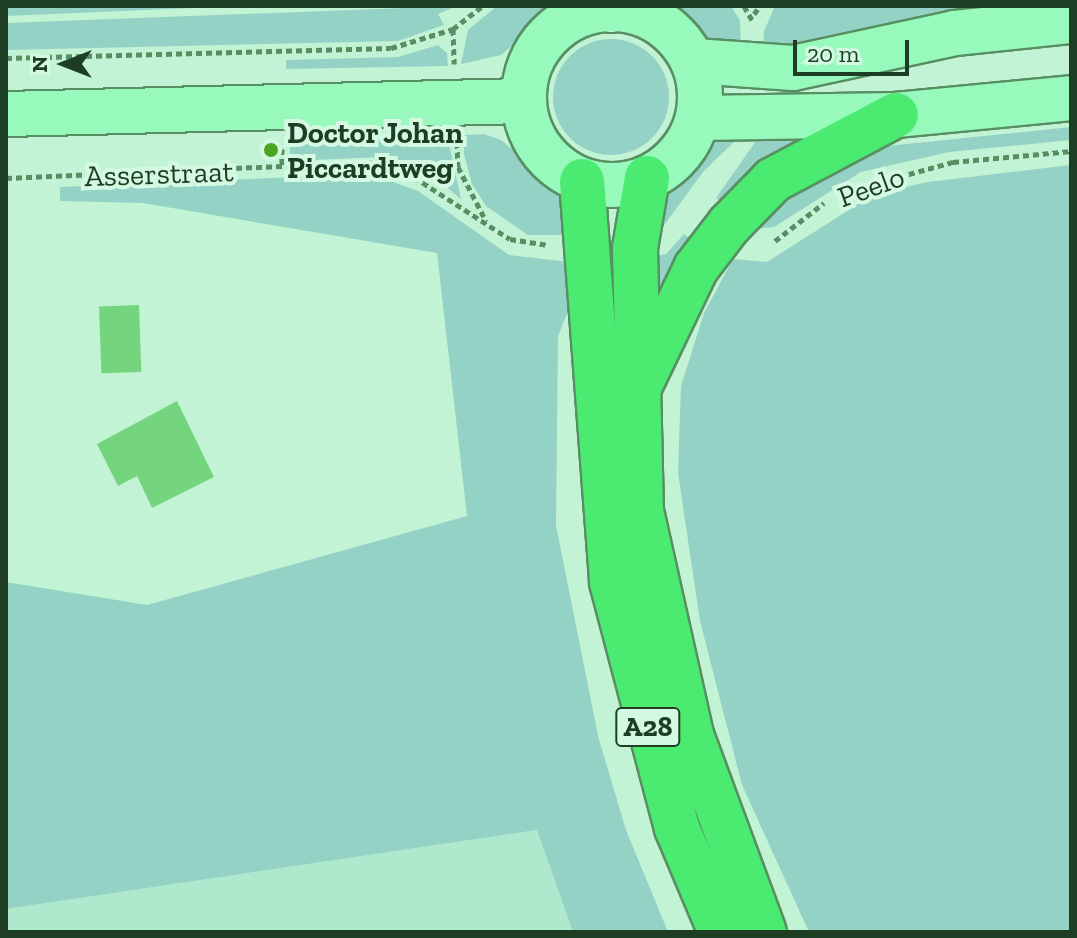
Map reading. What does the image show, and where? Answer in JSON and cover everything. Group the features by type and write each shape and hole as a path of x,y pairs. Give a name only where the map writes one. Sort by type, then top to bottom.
{"highway":[{"name":"A28","path":"635,396 696,268 729,225 773,180 896,115"},
{"name":"A28","path":"647,178 635,248 635,396 641,511 661,617 691,735 764,932"},
{"name":"A28","path":"582,181 591,244 597,444 612,582 677,828 721,932"}],"main road":[{"path":"611,8 657,22 695,61 699,118 671,163 647,178 622,185 582,181 545,153 523,101 528,66 545,38 567,19 611,8"},
{"path":"695,61 793,68 955,33 1071,21"},
{"name":"Peelo","path":"699,118 896,115 1071,98"},
{"path":"6,114 523,101"}],"path":[{"path":"6,58 391,48 453,29 482,6"},
{"path":"754,14 760,6"},
{"name":"Peelo","path":"729,225 765,245 824,203 873,180 953,162 1071,151"},
{"name":"Asserstraat","path":"6,178 369,162 414,177 488,224 530,246 591,244"}],"green space":[{"path":"537,830 573,932 6,932 6,909"}],"shaded area":[{"path":"6,6 240,6 6,16"},
{"path":"457,6 438,14 444,25 398,41 6,50 6,23"},
{"path":"497,6 561,6 501,55 461,64 468,30"},
{"path":"670,6 731,6 740,20 741,52 710,43"},
{"path":"775,6 974,6 975,16 763,58 764,31"},
{"path":"611,39 633,43 652,56 665,75 669,97 665,119 652,138 633,151 611,155 589,151 570,138 557,119 553,97 557,75 570,56 589,43"},
{"path":"438,45 447,53 448,66 286,69 286,60 398,57"},
{"path":"836,125 724,205 716,198 765,128"},
{"path":"1071,127 1071,140 949,152 861,172 774,227 753,229 798,189 887,146"},
{"path":"484,134 501,140 547,178 568,205 572,235 528,235 486,206 472,184 464,154 464,135"},
{"path":"447,135 461,199 433,176 382,157 290,161 290,146 326,137"},
{"path":"740,136 703,172 657,235 663,189 710,144"},
{"path":"1071,165 1071,932 809,932 742,785 700,621 678,473 681,386 704,313 733,259 767,262 874,194 928,182"},
{"path":"342,175 382,178 418,191 509,255 569,262 571,304 558,336 556,525 598,736 626,830 668,932 573,932 537,830 6,909 6,582 147,605 467,516 437,253 143,203 60,201 60,187"},
{"path":"684,234 696,243 656,310 650,257 666,254"}],"building":[{"path":"139,305 141,372 101,373 99,306"},
{"path":"177,401 214,477 152,508 137,476 118,486 97,444"}],"place":[{"name":"Doctor Johan Piccardtweg","path":"271,150"}]}
